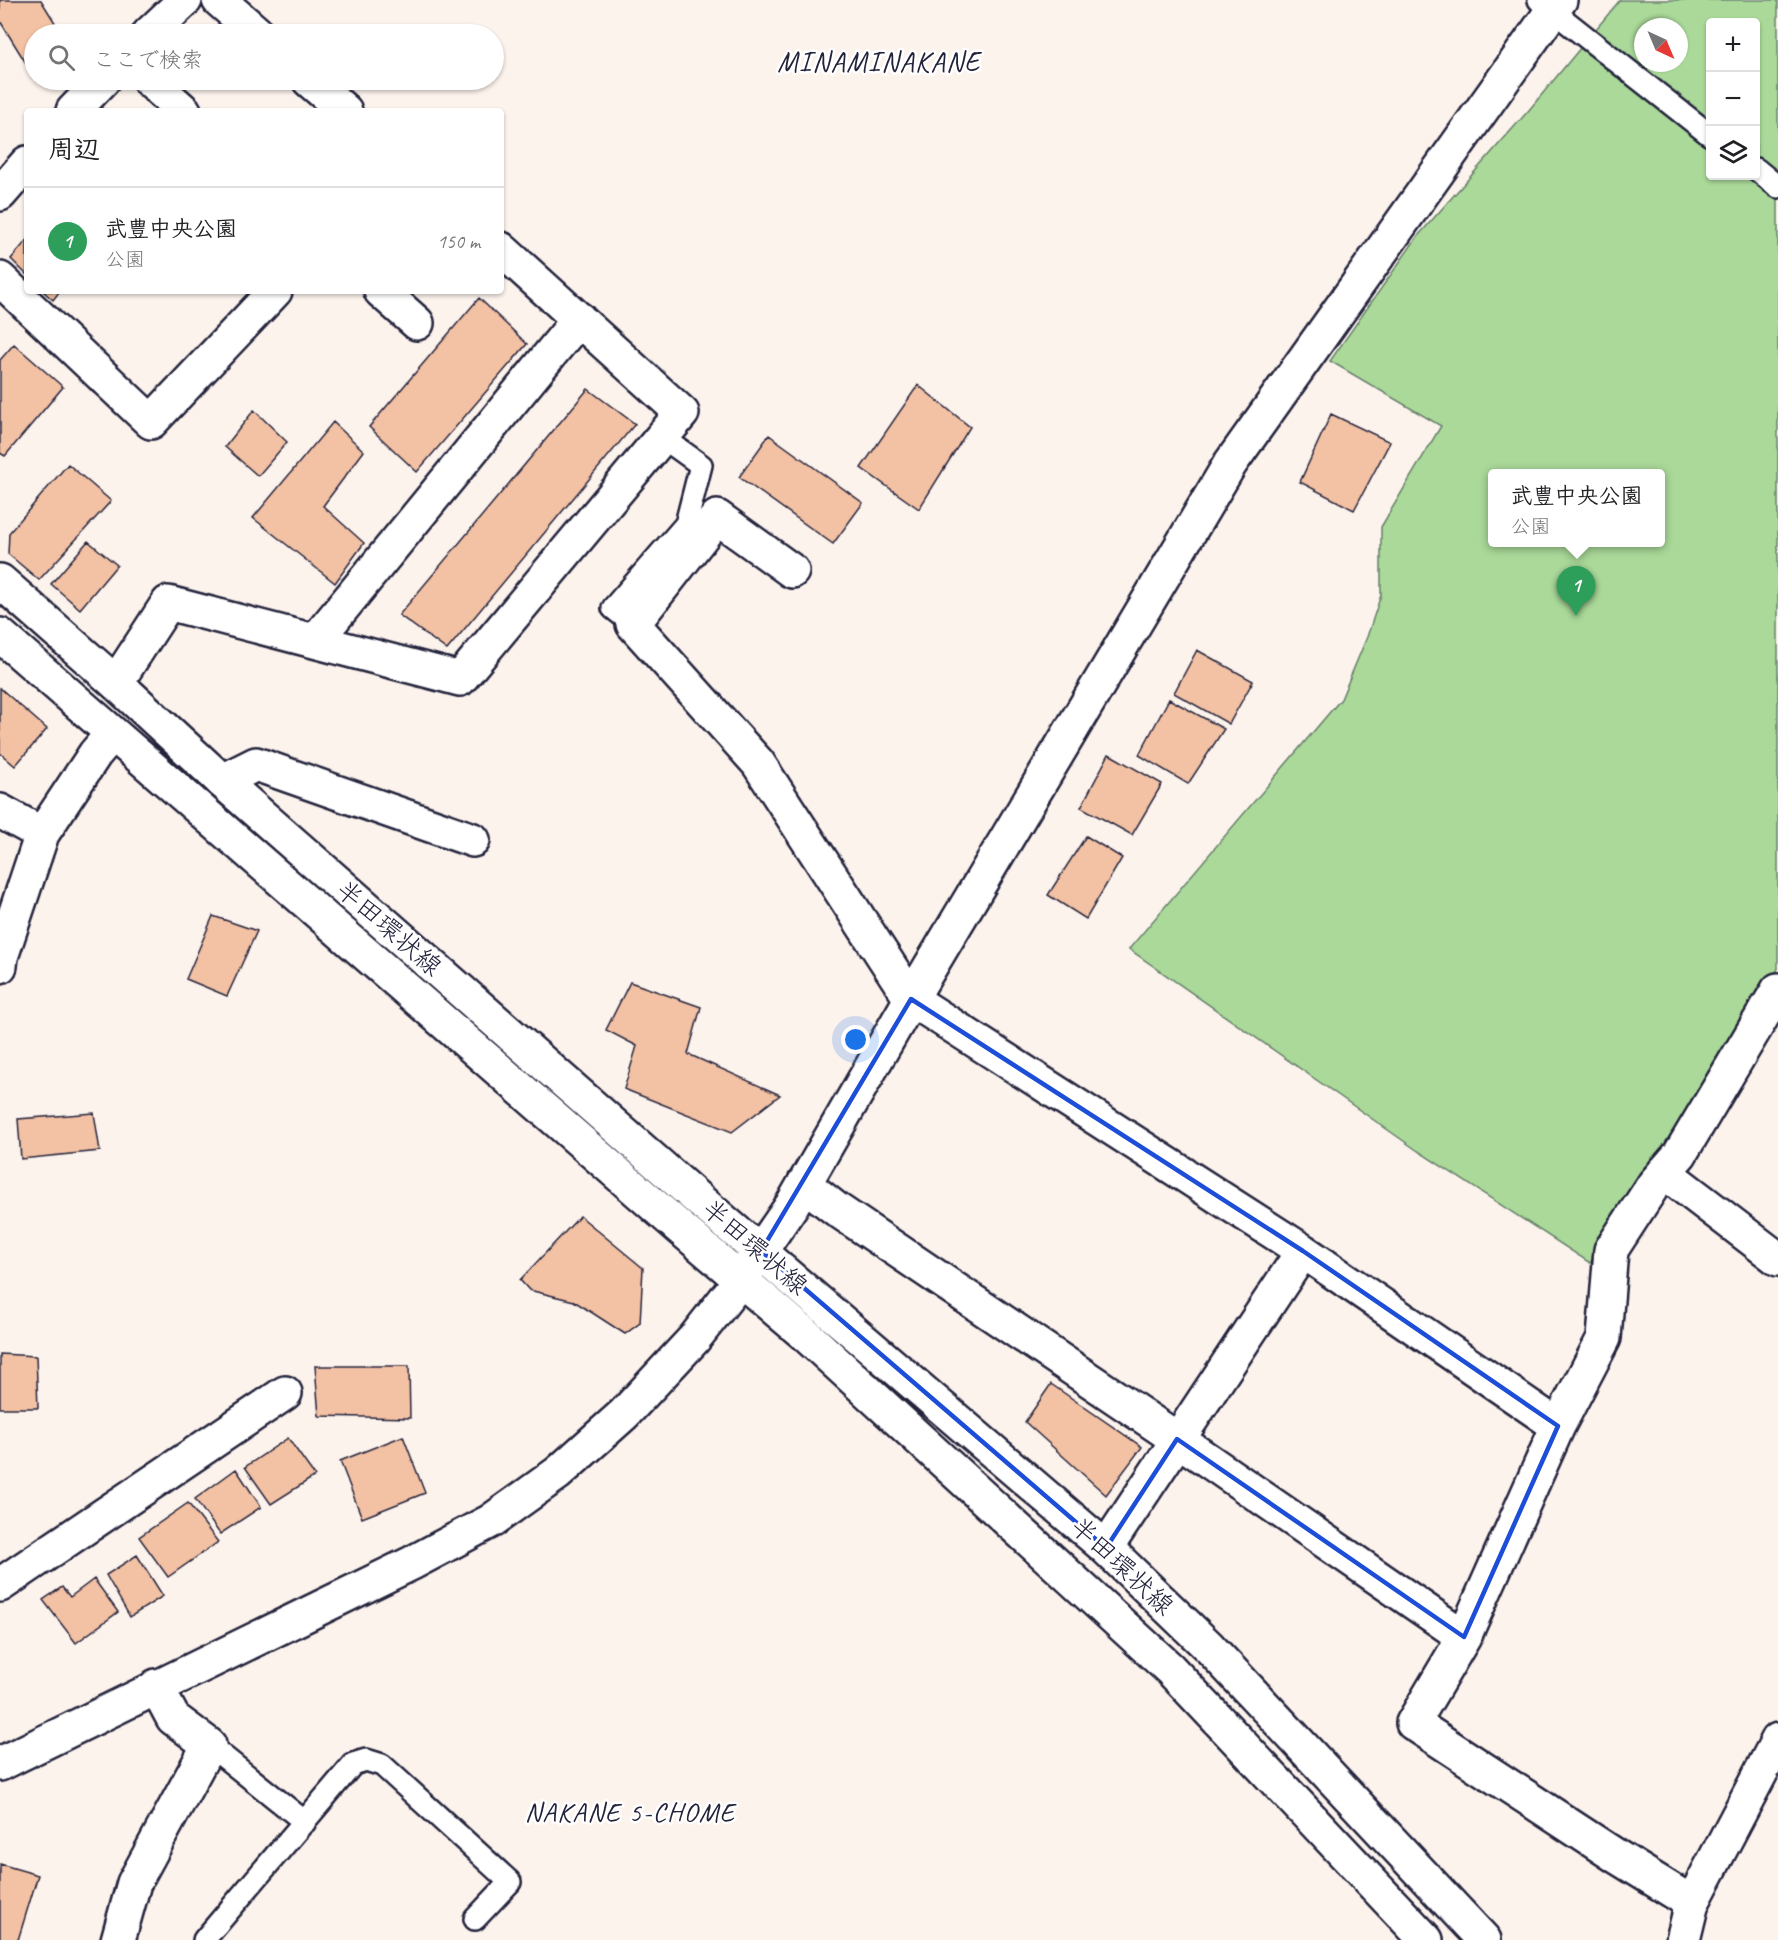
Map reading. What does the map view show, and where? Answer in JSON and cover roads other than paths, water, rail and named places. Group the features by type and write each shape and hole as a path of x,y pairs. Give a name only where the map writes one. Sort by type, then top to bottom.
{"street":[{"path":"160,24 185,0"},
{"path":"219,0 247,24"},
{"path":"0,1764 412,1563 491,1521 558,1473 624,1414 694,1339 742,1278 804,1184 911,999 1230,464 1550,4"},
{"path":"76,108 93,90"},
{"path":"161,90 181,108"},
{"path":"321,90 342,108"},
{"path":"0,194 24,166"},
{"path":"116,683 168,603 460,679 682,413 504,252"},
{"path":"0,279 151,422 272,294"},
{"path":"384,294 417,323"},
{"path":"315,640 579,319"},
{"path":"792,572 717,517 633,624 758,763 911,999 1303,1251 1558,1426"},
{"name":"半田環状線","path":"0,581 116,683 222,781 689,1191 1106,1548 1209,1647 1485,1940"},
{"name":"半田環状線","path":"0,635 679,1227 742,1278 1054,1560 1170,1669 1426,1940"},
{"path":"0,966 42,834 95,753 112,734"},
{"path":"222,781 256,764 473,840"},
{"path":"0,811 42,834"},
{"path":"1692,1903 1413,1723 1464,1637 1558,1426 1604,1338 1611,1250 1654,1184 1680,1154 1773,1011"},
{"path":"1664,1172 1778,1259"},
{"path":"804,1184 836,1209 1177,1439 1464,1637"},
{"path":"1106,1548 1303,1251"},
{"path":"0,1586 285,1393"},
{"path":"118,1940 134,1883 209,1745 173,1718 156,1686"},
{"path":"1683,1940 1692,1903 1778,1740"}],"lane":[{"path":"1550,4 1706,132"},
{"path":"1760,174 1778,187"},
{"path":"633,624 613,608 686,524 700,465 662,437"},
{"path":"209,1745 305,1822"},
{"path":"204,1940 352,1764 366,1760 382,1765 510,1882 475,1919"}],"place":[{"name":"武豊中央公園","path":"1576,616"}],"district":[{"name":"MINAMINAKANE","path":"879,61"},
{"name":"NAKANE 5-CHOME","path":"630,1812"}]}
